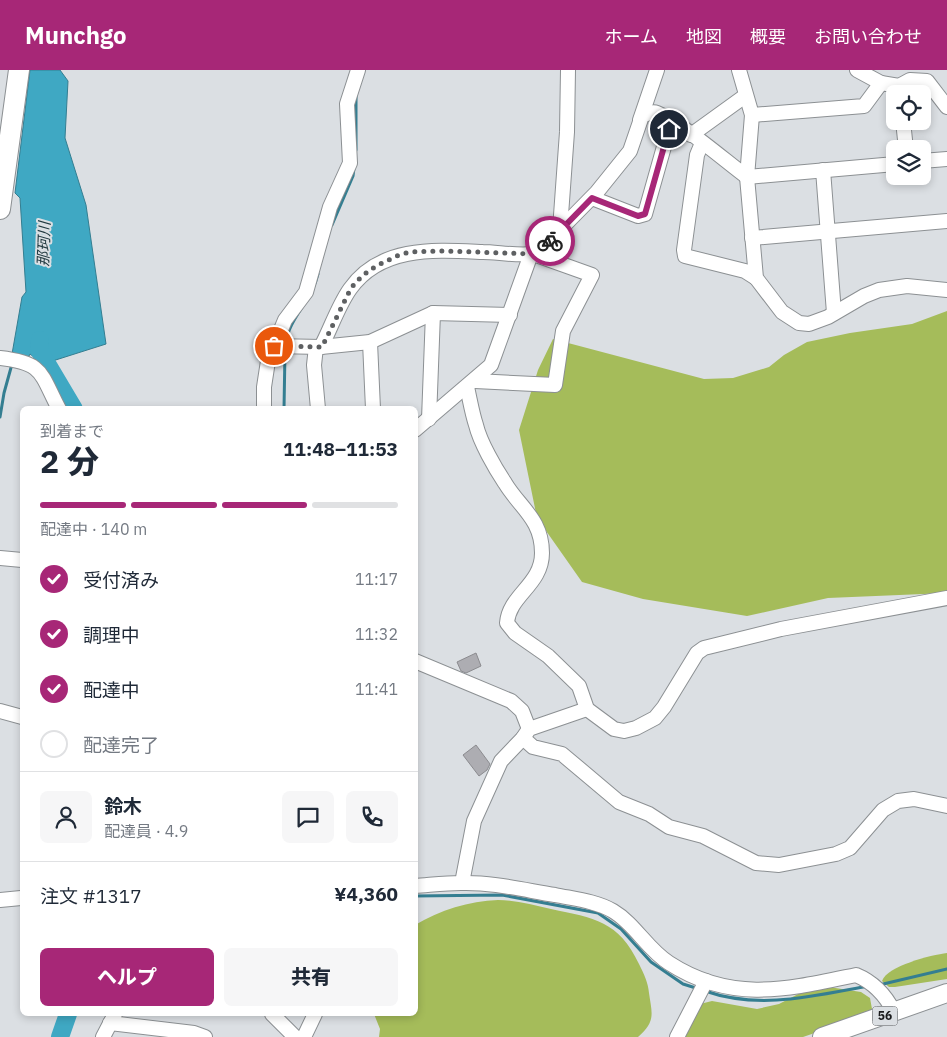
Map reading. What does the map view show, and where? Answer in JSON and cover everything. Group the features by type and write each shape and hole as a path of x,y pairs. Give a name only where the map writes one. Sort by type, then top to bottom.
{"highway":[{"path":"0,209 19,70"}],"main road":[{"name":"56","path":"822,1037 891,1007 947,992"}],"street":[{"path":"264,406 265,379 274,346 285,320 306,292 330,207 348,172 350,163 348,98 358,70"},
{"path":"560,230 567,132 568,70"},
{"path":"418,428 488,369 496,357 532,254 560,230 592,198 630,151 657,70"},
{"path":"738,70 752,114 747,177 756,278"},
{"path":"857,70 888,85"},
{"path":"897,85 910,80 927,82 929,85"},
{"path":"931,87 947,107"},
{"path":"752,114 864,106 886,91"},
{"path":"745,96 697,139 697,155 684,250 685,256 745,271 756,278 782,312 798,323 818,321 871,292 896,287 917,286 947,290"},
{"path":"640,120 642,116 653,112 697,139 747,177 886,165"},
{"path":"592,198 641,216 647,211 669,129 674,124"},
{"path":"931,160 947,159"},
{"path":"822,170 834,313"},
{"path":"752,238 947,221"},
{"path":"318,406 314,365 319,347 351,288 362,276 386,260 418,251 532,254 592,275 562,331 555,385 471,384"},
{"path":"274,346 319,347 370,342 433,313 510,315"},
{"path":"429,419 431,318 433,313"},
{"path":"370,342 373,406"},
{"path":"0,358 27,362 37,367 57,406"},
{"path":"471,384 476,427 504,482 530,514 541,543 542,553 538,573 512,607 507,623 516,633 548,656 579,686 587,709 614,728 624,731 636,728 655,718 664,707 697,653 704,648 781,629 947,598"},
{"path":"418,662 511,700 522,711 526,734 533,747 562,754 619,802 649,814 669,827 703,836 756,862 780,865 836,854 850,848 883,810 898,801 914,799 947,806"},
{"path":"462,883 474,821 501,761 526,734 587,709"},
{"path":"0,711 20,716"},
{"path":"418,886 462,883 496,885 578,899 614,912 631,926 647,945 669,963 706,981 736,989 759,991 782,990 856,975 868,980 891,1007"},
{"path":"0,900 20,898"},
{"path":"677,1037 706,981"},
{"path":"274,1016 295,1037"},
{"path":"304,1037 314,1016"},
{"path":"103,1037 112,1018 194,1033 205,1037"}],"green space":[{"path":"947,311 947,593 828,598 747,616 643,599 582,582 537,518 519,430 538,370 553,339 704,379 733,378 769,367 784,355 807,342 850,333 912,324"},
{"path":"498,900 524,903 580,915 614,930 631,950 647,982 651,1006 651,1017 648,1026 638,1037 379,1037 380,1029 375,1016 418,1016 418,923 455,907 476,902"},
{"path":"947,953 947,979 895,987 889,987 882,981 892,971 901,966"},
{"path":"829,987 861,992 870,998 872,1009 864,1016 803,1037 678,1037 688,1007 712,1001 757,1009 779,1004 804,991"}],"water":[{"path":"30,70 60,70 68,81 65,138 86,205 106,344 43,364 30,354 28,358 12,354 22,297 26,292 20,198 15,193"}],"building":[{"path":"476,653 481,666 466,673 461,671 457,662"},
{"path":"476,745 490,764 487,770 479,776 463,755"}],"waterway":[{"path":"356,94 356,150"},
{"path":"332,225 353,176 354,168"},
{"path":"286,342 291,325 311,292 318,274"},
{"name":"那珂川","path":"40,340 39,350 72,406"},
{"path":"284,406 285,351"},
{"path":"0,417 12,364"},
{"path":"418,896 502,895 598,913 621,929 651,962 683,984 699,989"},
{"path":"879,985 947,969"},
{"path":"705,991 725,997 766,1000 806,997 868,986"},
{"name":"那珂川","path":"60,1037 67,1016"}],"way so far":[{"path":"274,346 322,347 351,288 362,276 376,266 399,255 427,251 533,254 537,253 550,241"}],"route":[{"path":"550,241 566,222 592,198 638,216 645,214 669,129"}]}
